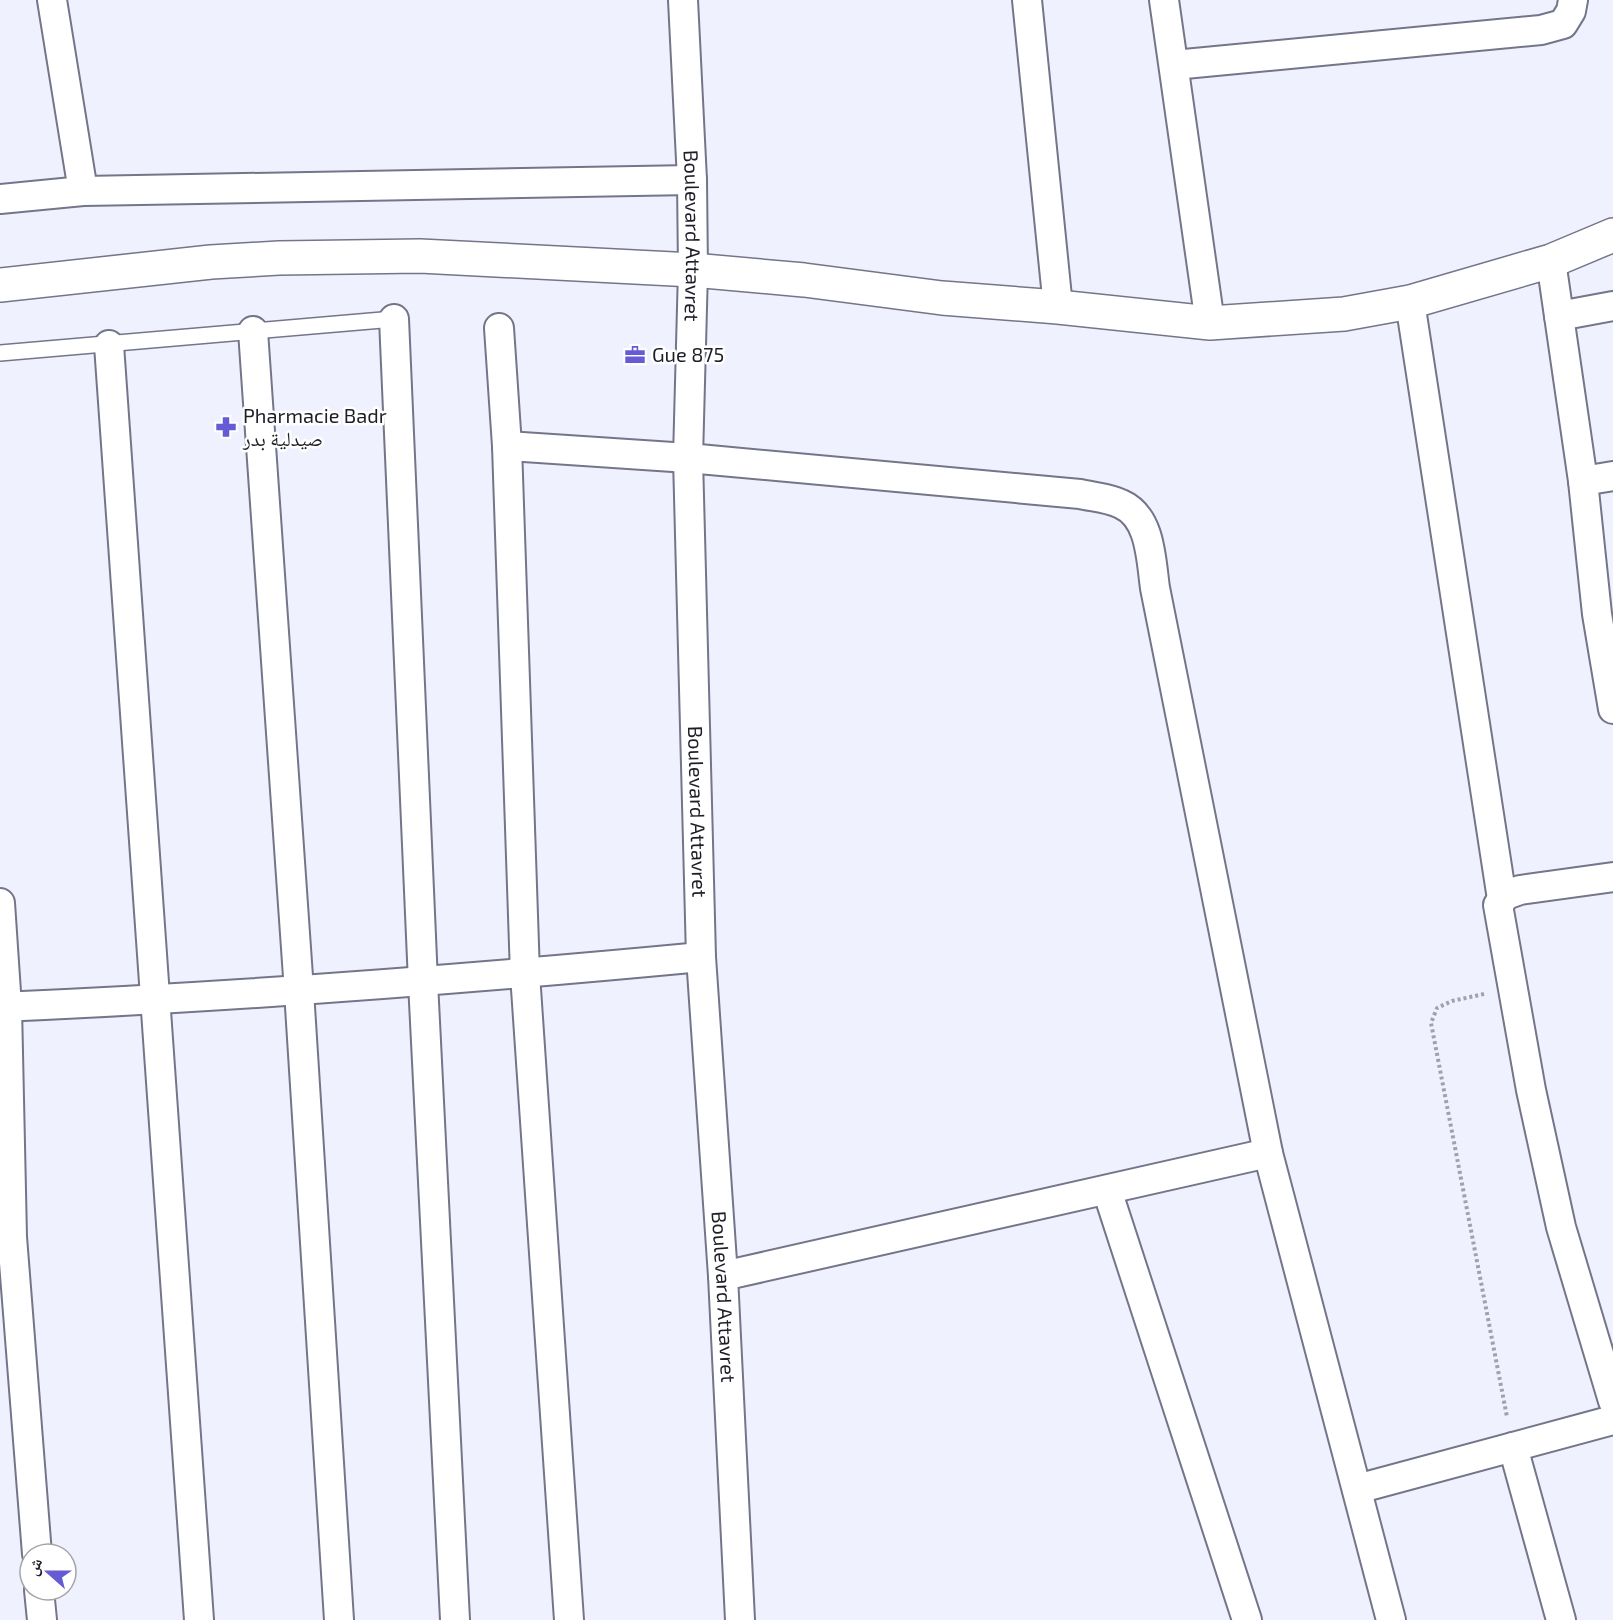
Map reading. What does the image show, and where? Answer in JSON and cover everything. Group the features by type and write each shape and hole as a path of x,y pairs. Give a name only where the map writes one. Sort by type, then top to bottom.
{"street":[{"path":"52,0 83,191"},
{"name":"Boulevard Attavret","path":"682,0 692,180 693,270 688,458 701,957 723,1276 740,1620"},
{"path":"1027,0 1058,307"},
{"path":"1164,0 1210,323"},
{"path":"1174,65 1541,30 1563,24 1573,0"},
{"path":"0,199 83,191 692,180"},
{"path":"0,285 211,262 420,256 693,270 804,280 942,298 1058,307 1210,323 1344,314 1410,302 1551,261 1613,235"},
{"path":"1551,261 1605,613 1613,709"},
{"path":"1410,302 1502,899"},
{"path":"1559,315 1613,306"},
{"path":"394,319 423,982 455,1620"},
{"path":"499,328 507,446 525,974 569,1620"},
{"path":"253,331 299,991 339,1620"},
{"path":"109,345 200,1620"},
{"path":"507,446 688,458 1080,494 1113,501 1135,513 1148,541 1157,600 1268,1153 1391,1620"},
{"path":"1583,481 1613,476"},
{"path":"1613,877 1510,892 1498,905 1531,1090 1561,1227 1613,1401"},
{"path":"0,903 6,1238 36,1542"},
{"path":"3,1007 299,991 525,974 701,957"},
{"path":"723,1276 1268,1153"},
{"path":"1107,1190 1247,1620"},
{"path":"1356,1490 1613,1420"},
{"path":"1513,1447 1561,1620"},
{"path":"40,1602 42,1620"}],"lane":[{"path":"0,353 394,319"}],"path":[{"path":"1513,1447 1431,1023 1437,1008 1452,1001 1514,987"}],"place":[{"name":"Gue 875","path":"635,355"},
{"name":"Pharmacie Badr صيدلية بدر","path":"226,427"}]}
